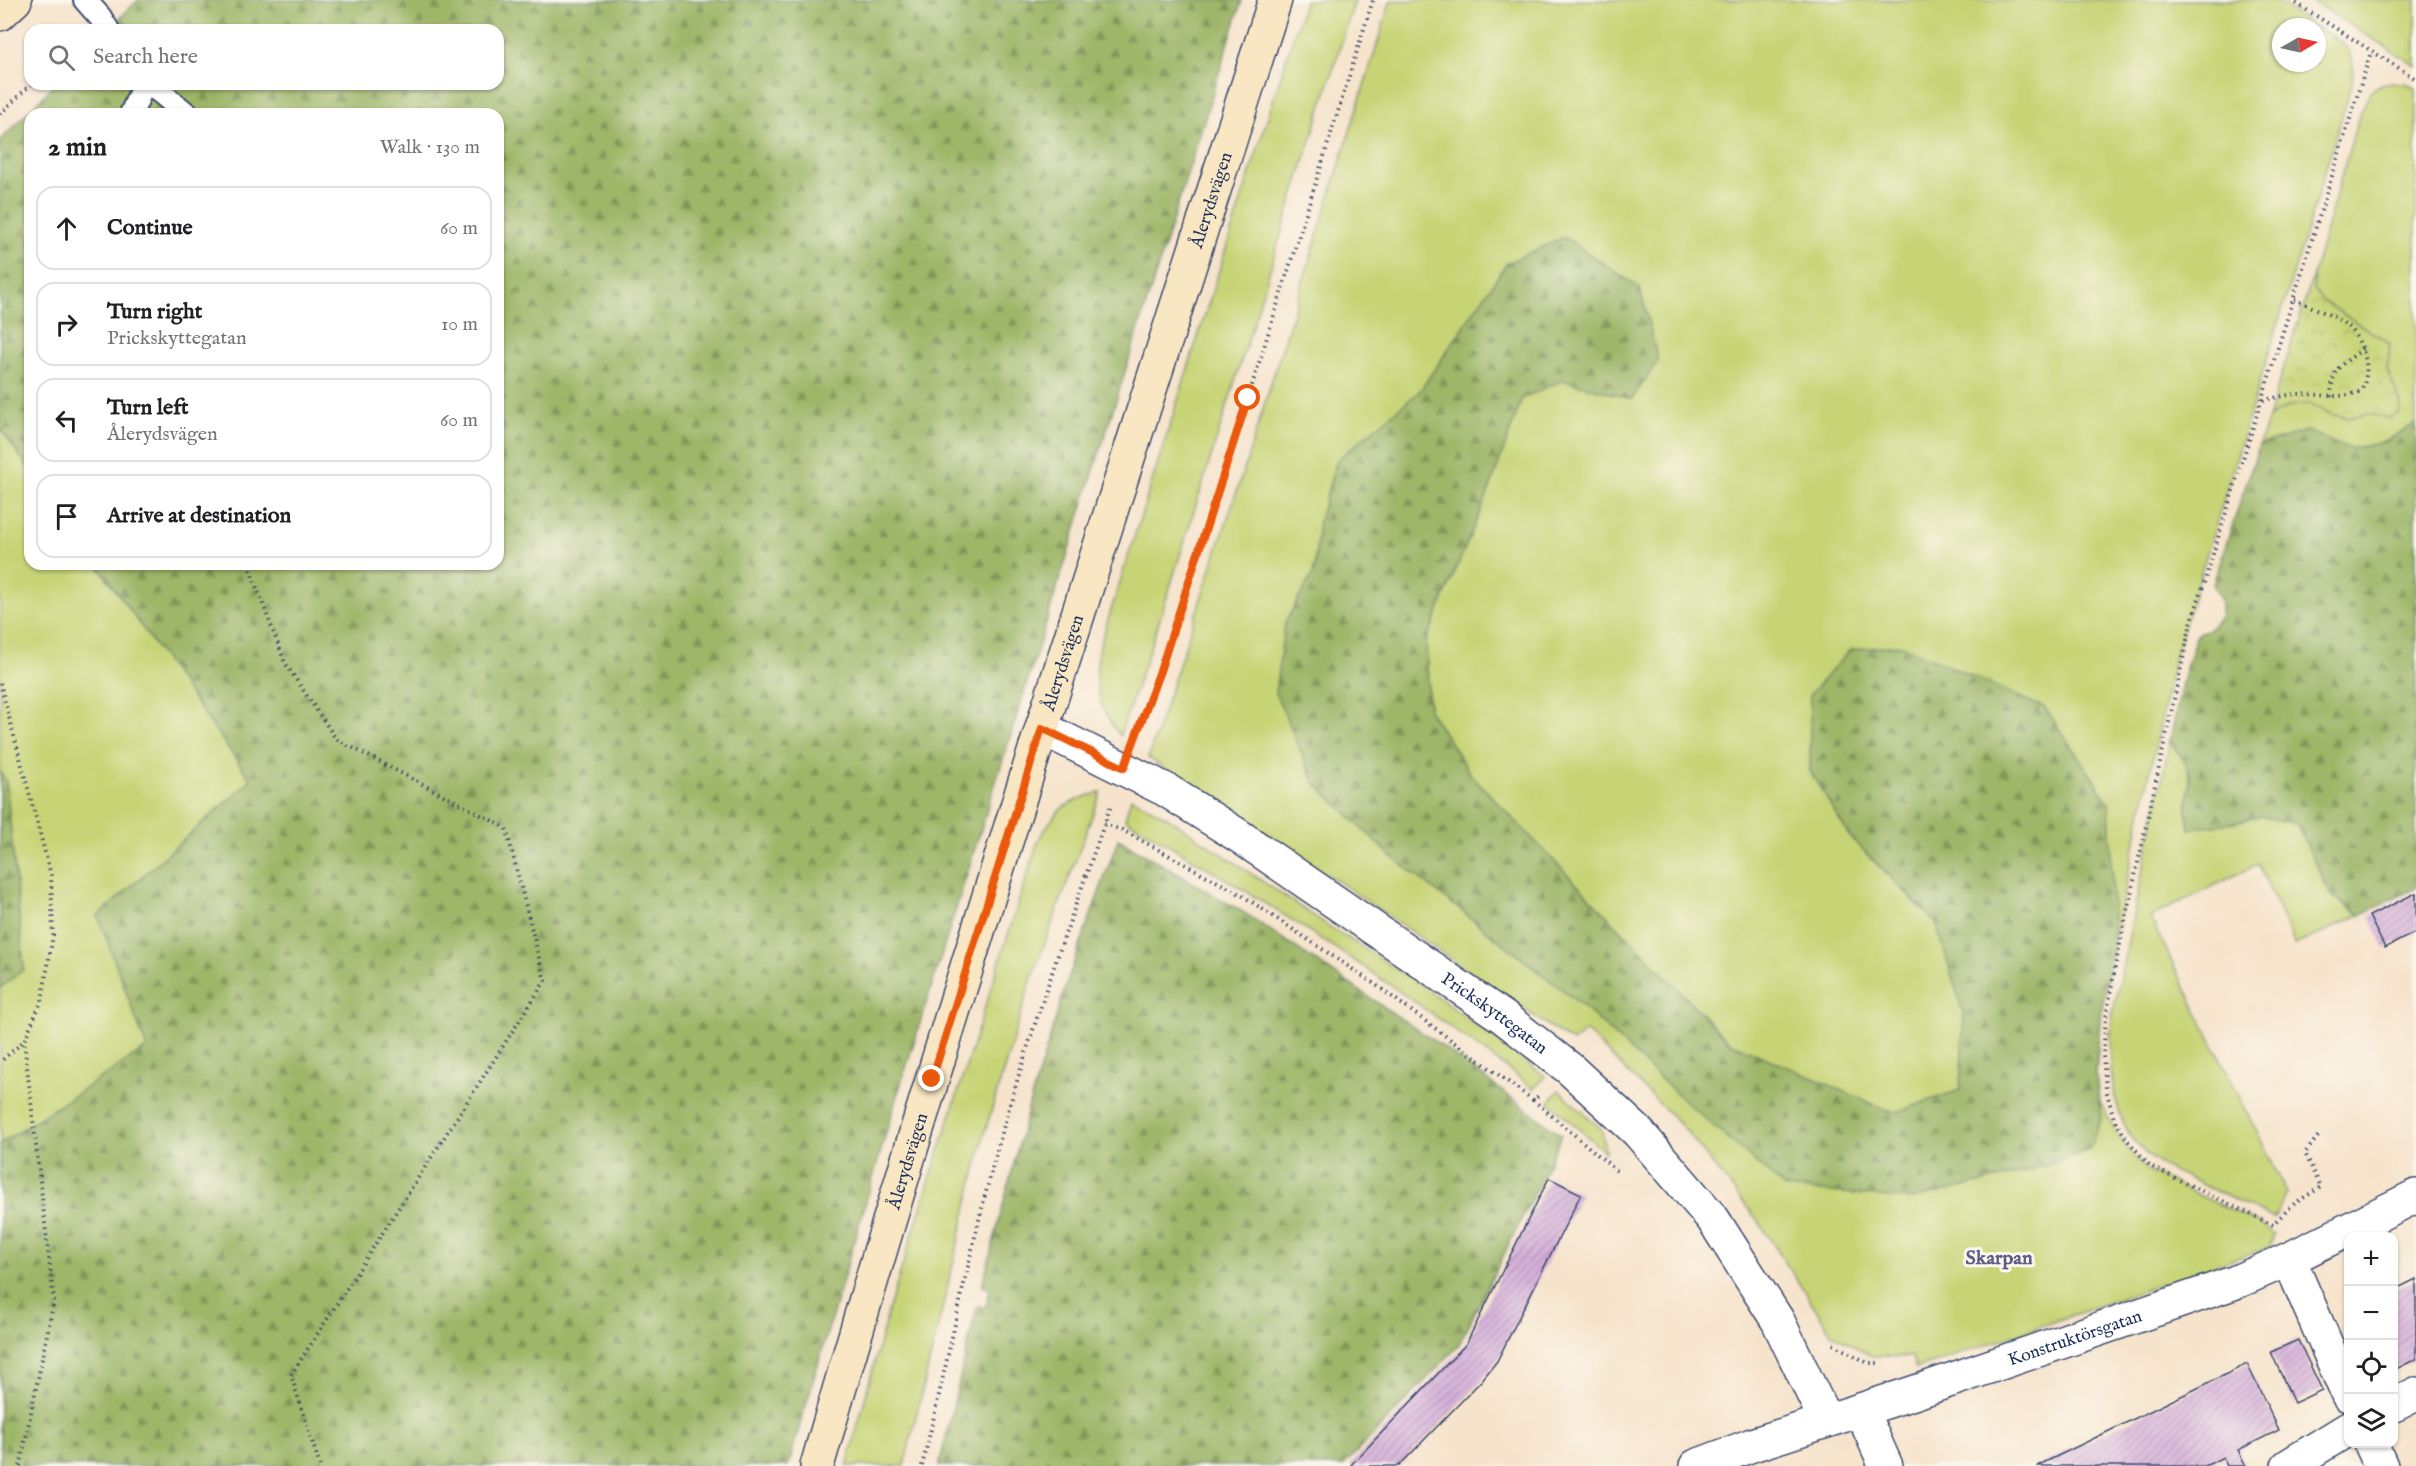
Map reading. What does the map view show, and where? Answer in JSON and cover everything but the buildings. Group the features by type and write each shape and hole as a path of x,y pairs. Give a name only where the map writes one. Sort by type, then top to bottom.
{"main road":[{"path":"0,15 15,0"},
{"name":"Ålerydsvägen","path":"817,1466 888,1220 1042,728 1275,0"}],"street":[{"name":"Prickskyttegatan","path":"1042,728 1166,790 1239,836 1503,1017 1570,1069 1638,1132 1713,1219 1778,1321 1826,1421"},
{"name":"Konstruktörsgatan","path":"1696,1466 1752,1445 2236,1282 2289,1259 2416,1196"},
{"path":"2289,1259 2349,1394"},
{"path":"2398,1403 2416,1394"},
{"path":"1861,1410 1886,1466"},
{"path":"2288,1466 2344,1432"},
{"path":"2372,1448 2381,1466"}],"lane":[{"path":"86,0 104,24"},
{"path":"134,108 141,90"},
{"path":"157,90 180,108"}],"path":[{"path":"922,1466 1002,1131 1036,1016 1168,645 1373,0"},
{"path":"2291,0 2416,79"},
{"path":"2289,1259 2273,1224 2150,1166 2128,1141 2114,1119 2106,1089 2103,1056 2106,1017 2116,962 2190,627 2371,52"},
{"path":"0,114 25,90"},
{"path":"2263,400 2299,394 2349,396 2361,392 2366,382 2364,348 2344,324 2294,299"},
{"path":"2331,397 2332,376 2339,367 2364,348"},
{"path":"250,570 285,663 336,739 506,828 545,981 291,1375 320,1466"},
{"path":"0,683 51,874 53,935 42,1000 24,1041 0,1062"},
{"path":"20,1466 54,1301 24,1041"},
{"path":"1533,1100 1617,1172"},
{"path":"2273,1224 2295,1203 2321,1187 2305,1153 2319,1135"}],"green space":[{"path":"138,0 1242,0 897,1096 788,1466 0,1466 0,1144 147,1048 98,916 251,780 101,570 504,570 504,108 32,108 49,90 504,90 504,24 114,24"},
{"path":"1305,0 1355,0 1159,622 1120,735 1106,714 1098,693 1097,670 1100,645"},
{"path":"1391,0 2275,0 2302,18 2272,18 2272,72 2326,72 2326,33 2336,39 2351,54 2352,84 2174,660 2114,940 2109,802 1810,694 1810,771 1850,837 1936,923 1964,1016 1960,1090 1894,1113 1729,1042 1471,775 1429,710 1426,641 1488,493 1522,398 1563,380 1632,399 1507,263 1420,391 1337,460 1319,521 1314,572 1285,623 1315,782 1390,855 1583,1006 1676,1093 1912,1199 2030,1171 2089,1150 2101,1120 2099,1100 2120,1138 2148,1171 2258,1223 2274,1234 2270,1247 1916,1369 1912,1357 1872,1356 1832,1334 1759,1222 1683,1127 1586,1031 1572,1042 1339,882 1148,758 1248,457"},
{"path":"2310,0 2416,0 2416,66"},
{"path":"2392,82 2408,84 2416,89 2416,423 2385,442 2350,449 2307,431 2259,445 2268,418 2288,406 2309,404 2331,414 2348,418 2367,414 2390,418 2401,404 2387,370 2390,344 2321,300 2314,289 2313,275 2358,119 2370,92 2381,84"},
{"path":"24,116 24,462 0,428 0,141"},
{"path":"1564,237 1640,288 1658,361 1632,399 1563,380 1522,398 1488,493 1426,641 1429,710 1471,775 1729,1042 1894,1113 1960,1090 1964,1016 1936,923 1850,837 1810,771 1810,694 1850,650 1901,645 2045,708 2109,802 2114,940 2100,1020 2096,1074 2101,1120 2089,1150 2030,1171 1912,1199 1785,1188 1676,1093 1583,1006 1390,855 1314,782 1275,692 1285,623 1314,572 1319,521 1337,460 1420,391 1507,263"},
{"path":"2313,275 2314,289 2321,300 2390,344 2387,370 2401,404 2399,413 2390,418 2367,414 2348,418 2331,414 2309,404 2288,406 2268,418"},
{"path":"2416,423 2416,888 2360,915 2330,894 2297,824 2260,816 2190,829 2187,809 2190,787 2188,769 2170,741 2184,674 2197,633 2209,629 2221,616 2221,601 2213,584 2259,445 2307,431 2351,449 2385,442"},
{"path":"0,428 24,462 24,570 101,570 251,780 98,916 147,1048 0,1144 0,988 24,969 6,781 0,773"},
{"path":"2170,741 2188,769 2190,787 2187,809 2190,828 2230,823 2260,816 2297,824 2330,894 2360,915 2295,945 2258,864 2150,917 2287,1193 2274,1218 2176,1173 2154,1160 2139,1147 2128,1131 2115,1095 2111,1056 2112,1017"},
{"path":"0,773 6,781 24,969 0,988"},
{"path":"1101,792 1031,980 985,1132 904,1466 847,1466 889,1308 1038,841 1063,808 1078,799"},
{"path":"1131,798 1167,817 1339,933 1419,983 1545,1076 1534,1089 1435,1016 1334,947 1125,819"},
{"path":"1118,839 1243,912 1443,1047 1561,1135 1544,1174 1458,1346 1343,1466 939,1466 977,1306 986,1307 990,1289 982,1286 1029,1105 1067,982"},
{"path":"1559,1090 1602,1130 1605,1152 1549,1102"}],"district":[{"name":"Skarpan","path":"1999,1257"}],"route":[{"path":"932,1079 1042,728 1124,768 1161,668 1248,398"}]}
